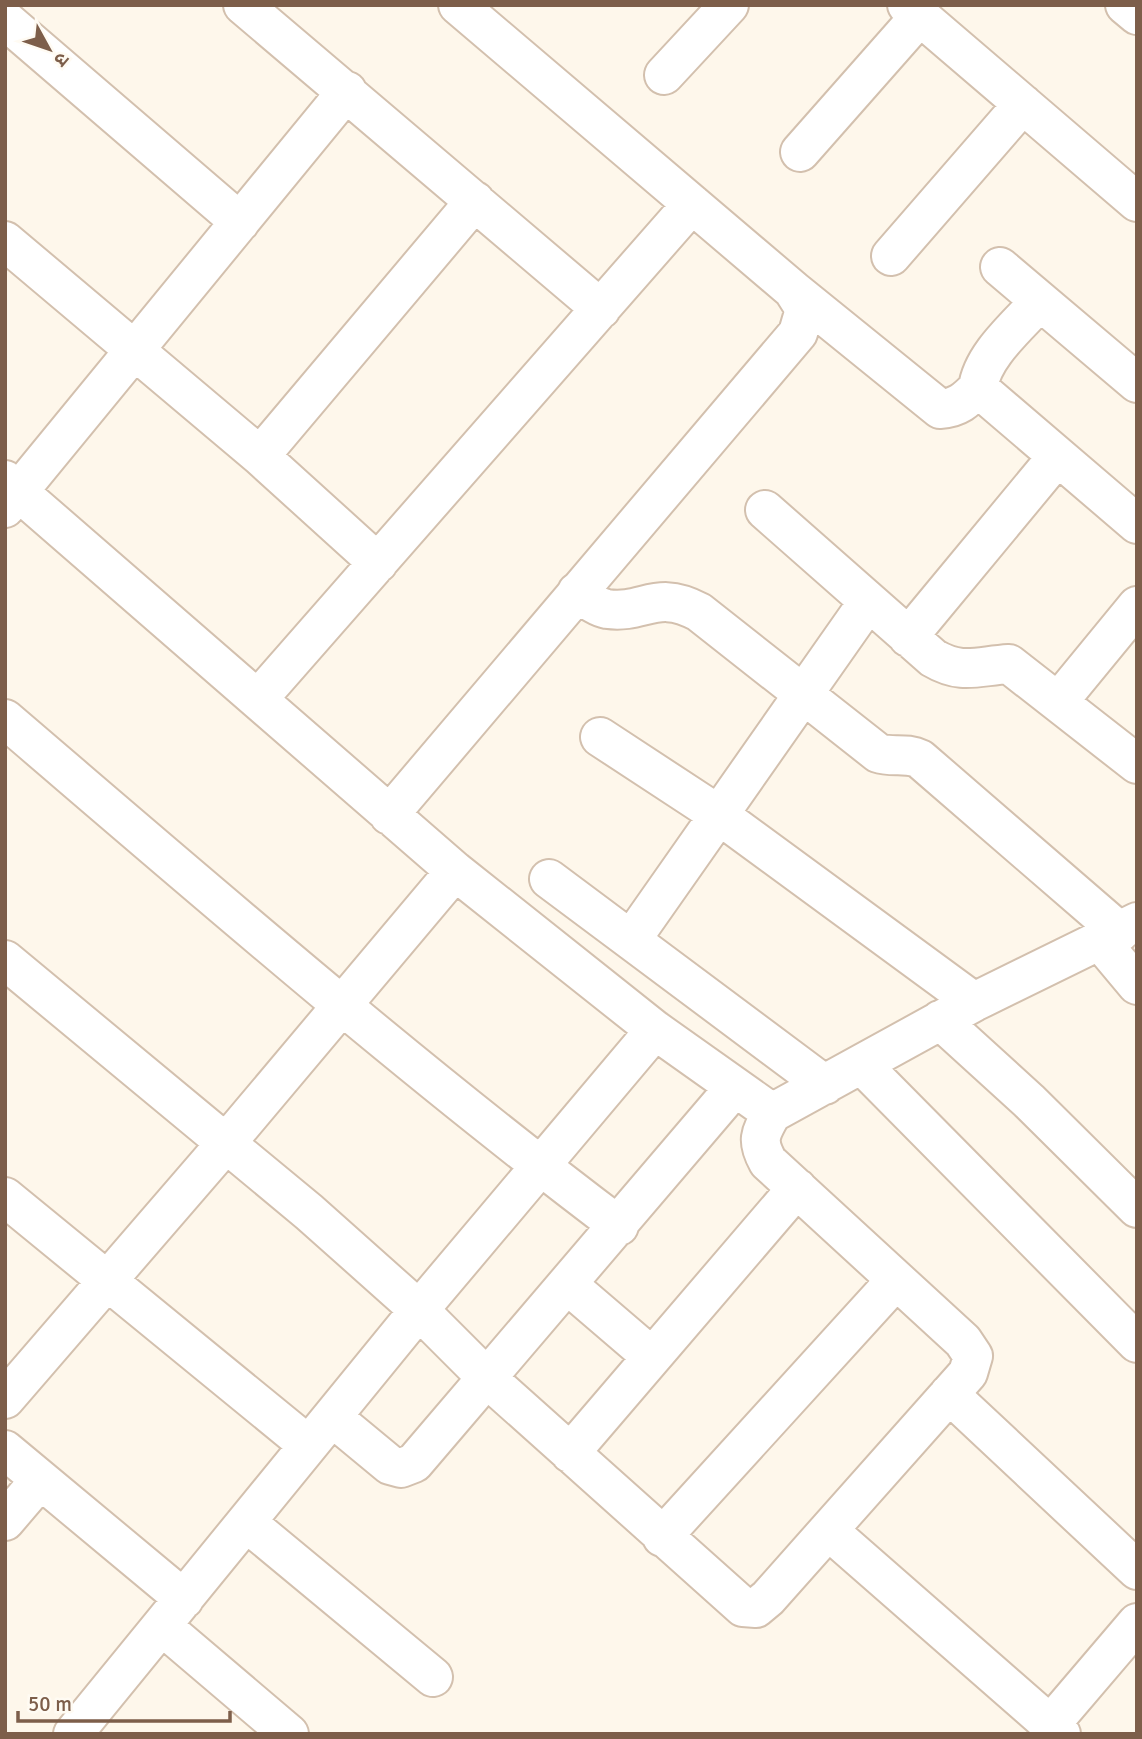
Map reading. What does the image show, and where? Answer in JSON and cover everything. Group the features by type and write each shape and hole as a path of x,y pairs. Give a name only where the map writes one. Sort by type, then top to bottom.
{"street":[{"path":"243,5 348,91 601,309"},
{"path":"458,5 793,290 940,409 953,408 966,401 978,388 979,375 988,361 1040,301"},
{"path":"664,75 729,5"},
{"path":"1125,5 1137,15"},
{"path":"800,152 914,11 1137,202"},
{"path":"5,20 240,222"},
{"path":"348,91 137,350 10,493 258,699 454,871 655,1030 772,1113"},
{"path":"891,256 1023,104"},
{"path":"261,456 475,201"},
{"path":"258,699 692,204"},
{"path":"5,241 261,456 378,563"},
{"path":"1000,267 1137,383"},
{"path":"388,815 798,333 805,309 793,290"},
{"path":"978,388 1137,524"},
{"path":"908,637 1057,457"},
{"path":"765,510 908,637 951,668 969,670 1009,664 1137,764"},
{"path":"578,592 606,609 660,600 680,602 699,612 878,752 888,756 911,754 920,759 1119,932 1137,985"},
{"path":"631,940 868,602"},
{"path":"1059,701 1137,606"},
{"path":"5,719 342,1003 541,1167 619,1226"},
{"path":"600,737 719,815 974,1002"},
{"path":"5,1399 227,1142 454,871"},
{"path":"549,879 825,1085"},
{"path":"5,960 227,1142 419,1310 488,1378 729,1597 743,1607 756,1608 829,1531 968,1373 973,1356 963,1341 768,1161 760,1146 762,1131 772,1113 974,1002 1119,932"},
{"path":"940,1020 1029,1101 1137,1208"},
{"path":"73,1734 419,1310 655,1030"},
{"path":"861,1064 1132,1328"},
{"path":"5,1197 108,1281 320,1431 401,1468 414,1463 735,1087"},
{"path":"570,1452 797,1188"},
{"path":"662,1537 896,1280"},
{"path":"568,1285 652,1357"},
{"path":"949,1394 1137,1570"},
{"path":"5,1450 40,1480 173,1612 289,1734"},
{"path":"5,1521 40,1480"},
{"path":"246,1522 433,1677"},
{"path":"829,1531 1044,1727 1137,1623"}]}
